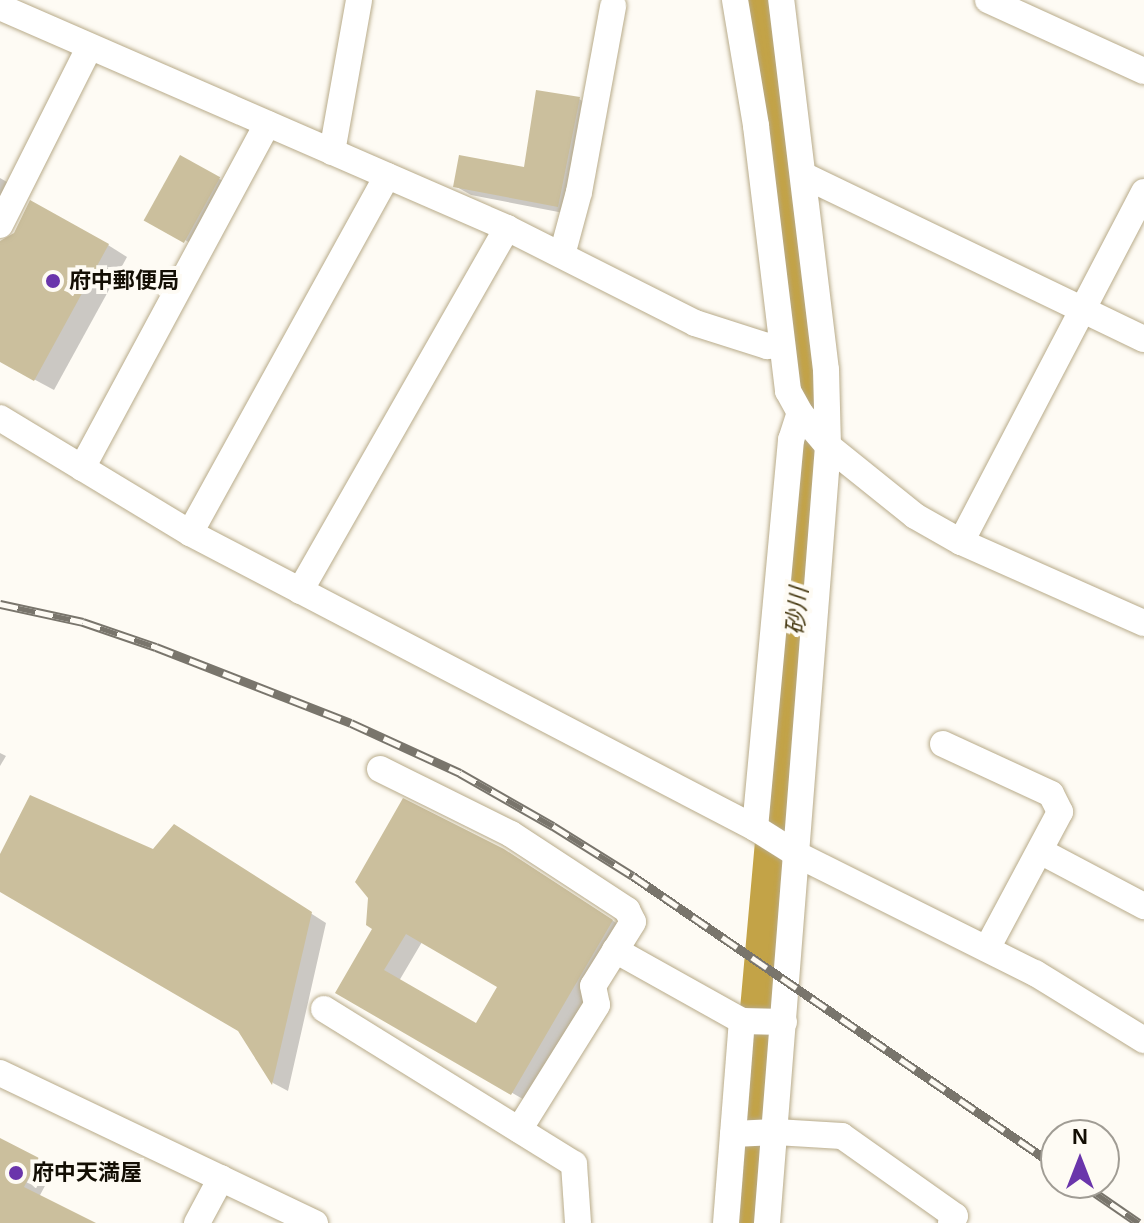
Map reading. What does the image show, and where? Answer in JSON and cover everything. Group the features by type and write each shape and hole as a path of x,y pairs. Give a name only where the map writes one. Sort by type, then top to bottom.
{"street":[{"path":"332,152 359,0"},
{"path":"735,0 756,126 788,391 800,413 828,446 915,516 961,542 1144,623"},
{"path":"767,1223 828,446 826,370 781,0"},
{"path":"988,0 1144,71"},
{"path":"562,255 579,192 613,6"},
{"path":"0,7 507,228 695,323 767,346 782,343"},
{"path":"0,225 89,48"},
{"path":"82,468 267,124"},
{"path":"803,175 1144,339"},
{"path":"190,533 387,176"},
{"path":"961,542 1144,192"},
{"path":"300,591 507,228"},
{"path":"755,828 791,440 800,413"},
{"path":"0,418 190,533 755,828 798,855 1035,973 1144,1040"},
{"path":"943,744 1051,794 1060,812 987,949"},
{"path":"380,769 511,834 627,910 633,922 593,986 597,1005 519,1130"},
{"path":"1040,851 1144,906"},
{"path":"615,950 742,1021 784,1022"},
{"path":"324,1009 574,1164 578,1223"},
{"path":"726,1223 742,1021"},
{"path":"0,1073 315,1223"},
{"path":"733,1134 776,1132 842,1136 955,1216 951,1223"},
{"path":"197,1223 221,1178"}],"building":[{"path":"536,90 580,97 558,207 453,187 459,155 524,167"},
{"path":"180,155 220,177 184,243 144,221"},
{"path":"30,200 109,244 34,381 0,362 0,241 14,233"},
{"path":"30,795 153,849 174,824 312,912 272,1085 238,1031 0,892 0,854"},
{"path":"403,798 504,849 613,920 511,1095 335,993 372,929 366,925 368,898 355,882","holes":["406,934 497,987 476,1023 384,970"]},
{"name":"府中天満屋","path":"0,1138 39,1158 24,1187 96,1223 0,1223"}],"waterway":[{"name":"砂川","path":"742,1223 810,461 812,364 763,0"}],"railway":[{"path":"0,604 83,622 156,647 351,723 460,773 633,876 1040,1155"},
{"path":"1104,1199 1139,1223"}],"place":[{"name":"府中郵便局","path":"53,281"},
{"name":"府中天満屋","path":"16,1173"}]}
